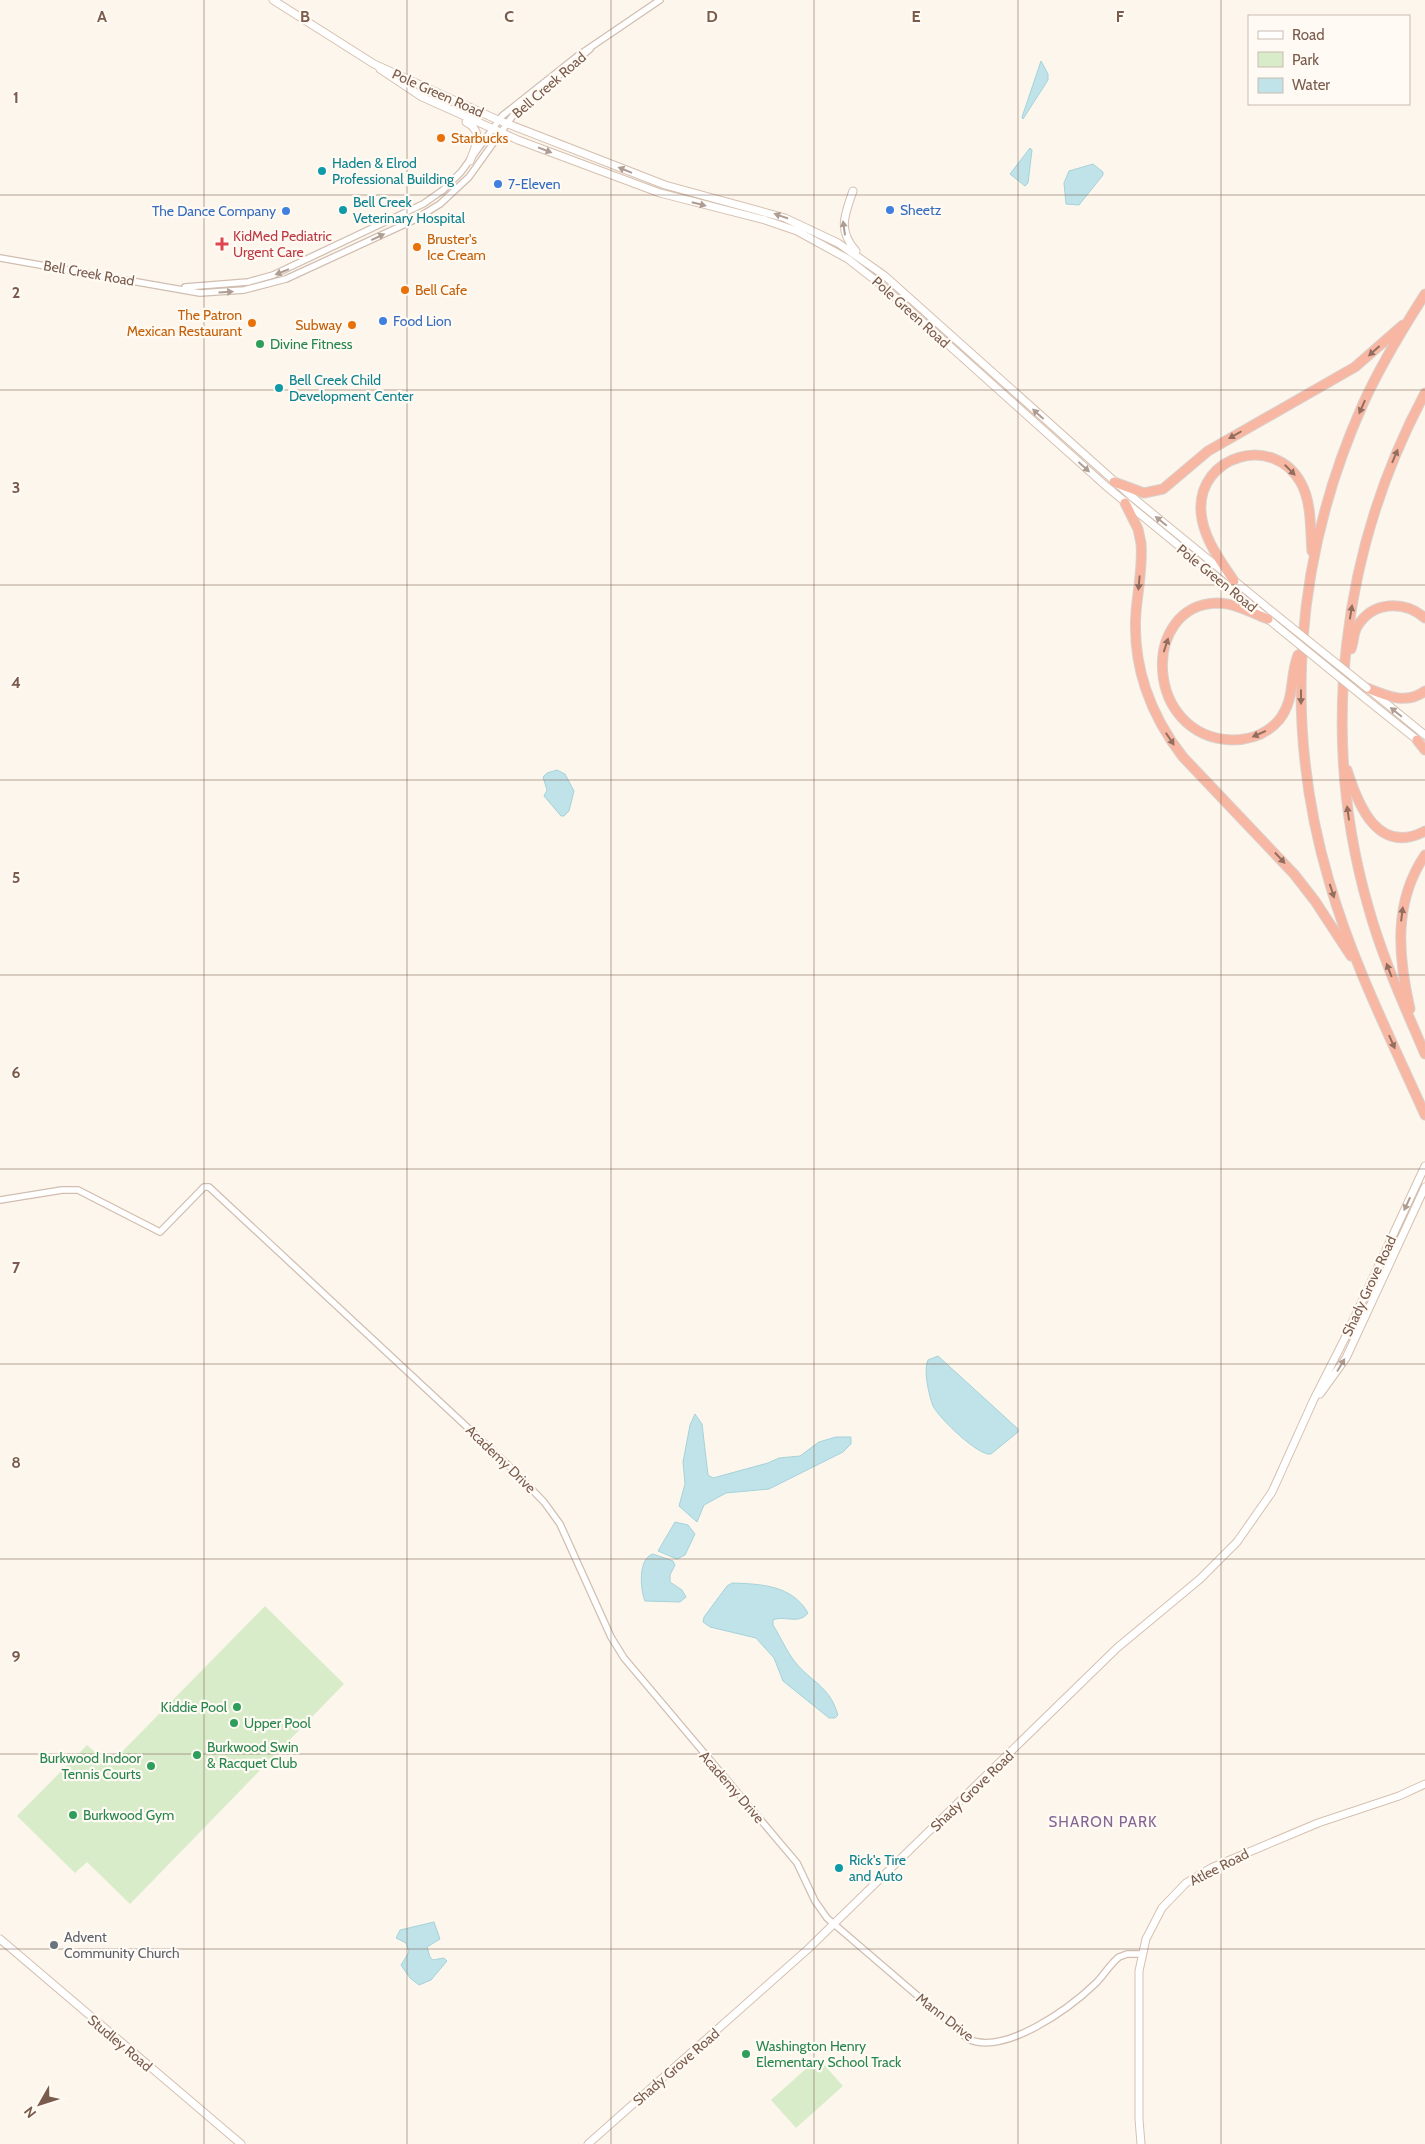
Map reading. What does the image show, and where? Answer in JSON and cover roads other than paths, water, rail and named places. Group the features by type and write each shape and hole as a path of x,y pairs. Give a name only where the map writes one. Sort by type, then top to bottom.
{"highway":[{"path":"1425,294 1380,370 1351,431 1326,503 1313,562 1300,648 1303,749 1312,811 1329,883 1364,976 1425,1115"},
{"path":"1114,482 1144,493 1163,489 1208,451 1355,367 1410,318"},
{"path":"1425,393 1394,459 1369,528 1354,595 1345,660 1342,710 1343,758 1352,836 1363,890 1388,968 1425,1054"},
{"path":"1234,580 1208,539 1202,521 1201,504 1204,488 1212,474 1223,464 1244,455 1258,454 1278,461 1291,470 1300,481 1308,507 1313,562"},
{"path":"1125,503 1138,529 1141,543 1136,639 1139,668 1153,709 1169,738 1183,757 1307,890 1364,976"},
{"path":"1268,619 1234,606 1217,603 1192,610 1176,626 1164,650 1162,677 1171,703 1188,723 1202,733 1226,740 1250,738 1265,732 1278,720 1288,704 1293,685 1295,662 1300,648"},
{"path":"1345,660 1352,646 1356,628 1363,619 1375,610 1389,606 1402,606 1425,618"},
{"path":"1367,688 1388,697 1401,699 1416,696 1425,691"},
{"path":"1421,738 1425,750"},
{"path":"1343,758 1358,803 1374,826 1385,833 1398,836 1411,836 1425,831"},
{"path":"1415,1031 1403,978 1400,924 1411,880 1425,855"}],"main road":[{"name":"Pole Green Road","path":"273,0 422,97 491,129 647,189 773,223 817,241 872,276 1125,503 1366,699 1421,738"},
{"name":"Pole Green Road","path":"374,64 502,121 665,185 785,218 824,234 865,260 1114,482 1367,688 1421,738"},
{"path":"422,97 475,128 478,139 470,161"},
{"path":"852,191 843,218 843,231 849,243 865,260"},
{"path":"966,349 974,361 991,378 992,384 1006,385"},
{"path":"1421,738 1425,746"},
{"name":"Shady Grove Road","path":"588,2144 773,1980 1118,1648 1229,1552 1257,1516 1272,1492 1424,1168"},
{"name":"Shady Grove Road","path":"1312,1404 1346,1358 1425,1187"},
{"path":"1385,1250 1394,1255"},
{"name":"Atlee Road","path":"1141,2144 1139,2119 1139,1997 1141,1954 1152,1924 1162,1908 1177,1890 1195,1877 1279,1838 1399,1796 1425,1784"},
{"name":"Studley Road","path":"0,1939 241,2144"}],"street":[{"name":"Bell Creek Road","path":"178,287 254,281 290,268 423,204 450,184 470,161 491,129 590,49 660,0"},
{"name":"Bell Creek Road","path":"0,258 200,292 224,292 276,283 406,224 440,204 464,182 500,132 502,121"},
{"name":"Academy Drive","path":"0,1200 62,1190 82,1191 160,1232 204,1187 209,1187 510,1466 544,1502 560,1524 611,1637 624,1658 797,1863 815,1901 833,1924"},
{"name":"Mann Drive","path":"833,1924 962,2035 980,2043 1005,2041 1030,2030 1088,1990 1119,1957 1127,1954 1141,1954"}],"water":[{"path":"1041,61 1048,74 1048,80 1023,119 1022,117"},
{"path":"1030,148 1032,150 1028,183 1025,186 1010,174"},
{"path":"1093,164 1103,172 1103,175 1079,205 1066,204 1064,183 1069,171"},
{"path":"557,770 565,774 574,791 569,811 564,816 561,816 544,796 547,790 543,777 547,773"},
{"path":"938,1356 1018,1429 1018,1432 991,1454 985,1453 969,1443 951,1427 933,1406 926,1370 928,1360"},
{"path":"695,1414 702,1424 708,1475 713,1478 768,1463 779,1458 800,1456 819,1442 836,1437 851,1437 851,1444 843,1452 769,1489 726,1493 704,1505 697,1522 679,1506 685,1484 683,1462 690,1425"},
{"path":"675,1522 688,1525 695,1534 685,1555 677,1559 658,1551"},
{"path":"653,1554 673,1561 675,1565 670,1575 670,1582 682,1590 686,1597 680,1602 645,1601 641,1575 645,1561"},
{"path":"732,1583 754,1584 785,1591 801,1604 808,1613 804,1617 796,1619 782,1618 773,1620 773,1625 795,1662 830,1697 838,1715 835,1718 829,1718 783,1681 774,1658 756,1638 710,1627 703,1622 704,1617 727,1586"},
{"path":"434,1922 440,1939 427,1947 430,1957 433,1960 444,1958 447,1961 431,1980 419,1985 410,1978 401,1965 409,1952 406,1943 396,1938 400,1930"}],"place":[{"name":"Starbucks","path":"441,138"},
{"name":"Haden & Elrod Professional Building","path":"322,171"},
{"name":"7-Eleven","path":"498,184"},
{"name":"Bell Creek Veterinary Hospital","path":"343,210"},
{"name":"Sheetz","path":"890,210"},
{"name":"The Dance Company","path":"286,211"},
{"name":"KidMed Pediatric Urgent Care","path":"222,244"},
{"name":"Bruster's Ice Cream","path":"417,247"},
{"name":"Bell Cafe","path":"405,290"},
{"name":"Food Lion","path":"383,321"},
{"name":"The Patron Mexican Restaurant","path":"252,323"},
{"name":"Subway","path":"352,325"},
{"name":"Divine Fitness","path":"260,344"},
{"name":"Bell Creek Child Development Center","path":"279,388"},
{"name":"Kiddie Pool","path":"237,1707"},
{"name":"Upper Pool","path":"234,1723"},
{"name":"Burkwood Swin & Racquet Club","path":"197,1755"},
{"name":"Burkwood Indoor Tennis Courts","path":"151,1766"},
{"name":"Burkwood Gym","path":"73,1815"},
{"name":"Rick's Tire and Auto","path":"839,1868"},
{"name":"Advent Community Church","path":"54,1945"},
{"name":"Washington Henry Elementary School Track","path":"746,2054"}],"district":[{"name":"SHARON PARK","path":"1103,1822"}]}
